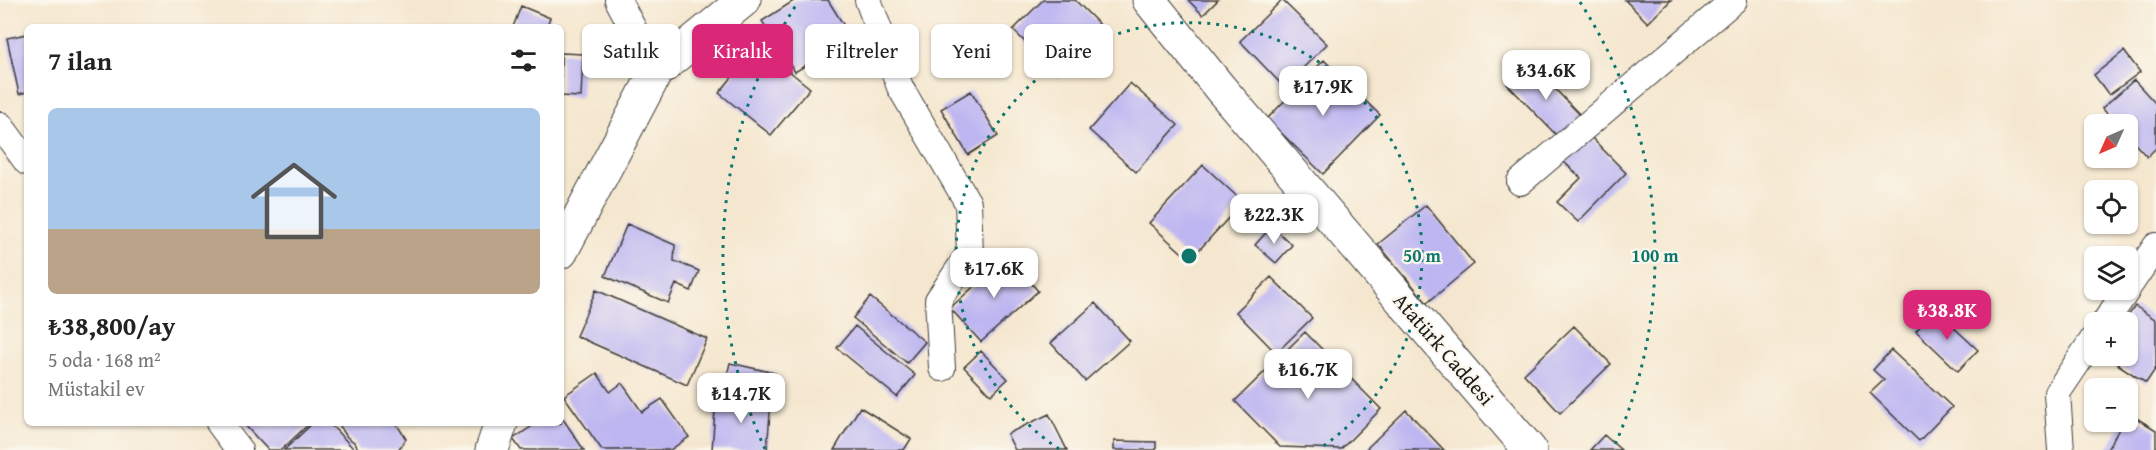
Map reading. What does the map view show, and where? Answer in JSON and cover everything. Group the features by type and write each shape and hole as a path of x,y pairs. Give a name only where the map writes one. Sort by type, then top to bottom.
{"street":[{"path":"618,0 631,24"},
{"path":"680,52 744,0"},
{"path":"868,0 900,87 968,202 970,253 938,300 942,368"},
{"name":"Atatürk Caddesi","path":"1149,0 1220,88 1530,450"},
{"path":"1520,182 1734,0"},
{"path":"564,246 653,78"},
{"path":"0,125 24,158"},
{"path":"2138,273 2156,246"},
{"path":"2061,450 2057,393 2084,353"},
{"path":"221,426 239,450"},
{"path":"492,450 500,426"}],"building":[{"path":"795,0 828,0 843,24 805,24 805,66 795,72 793,69 793,24 764,24 762,21"},
{"path":"1043,0 1075,0 1099,24 1024,24 1024,41 1013,30"},
{"path":"1188,0 1218,0 1203,15"},
{"path":"1282,0 1327,44 1284,87 1240,41"},
{"path":"1625,0 1671,0 1648,23"},
{"path":"521,6 550,18 547,24 514,24"},
{"path":"24,35 24,93 19,94 7,38"},
{"path":"2124,51 2140,72 2109,95 2094,75"},
{"path":"564,53 582,54 581,97 564,96"},
{"path":"1324,60 1380,115 1323,174 1267,119"},
{"path":"1530,63 1584,119 1561,140 1507,84"},
{"path":"793,74 810,88 771,135 719,93 731,78 793,78"},
{"path":"2134,80 2156,104 2156,148 2147,157 2138,147 2138,114 2108,114 2102,108"},
{"path":"1130,83 1178,125 1136,172 1089,130"},
{"path":"971,91 998,136 968,155 941,109"},
{"path":"1588,134 1626,173 1578,222 1557,202 1581,178 1563,161"},
{"path":"1203,165 1243,202 1190,260 1149,223"},
{"path":"1426,205 1474,264 1427,303 1378,244"},
{"path":"627,224 675,245 674,261 699,271 691,291 676,284 668,303 605,276"},
{"path":"1272,226 1292,245 1276,263 1255,245"},
{"path":"1008,256 1038,291 981,342 950,308"},
{"path":"1271,277 1312,318 1276,353 1236,312"},
{"path":"596,290 707,339 687,385 576,336"},
{"path":"870,297 925,342 907,363 853,318"},
{"path":"1095,303 1130,341 1085,381 1051,343"},
{"path":"2135,306 2156,320 2156,368 2146,383 2120,366 2138,366 2138,312 2131,312"},
{"path":"1935,310 1978,350 1958,371 1916,331"},
{"path":"855,326 915,375 897,397 837,348"},
{"path":"1574,326 1611,364 1560,413 1524,374"},
{"path":"1305,332 1381,409 1341,449 1280,447 1235,401"},
{"path":"1891,350 1952,407 1919,441 1870,393 1884,380 1873,370"},
{"path":"981,351 1008,379 991,395 964,367"},
{"path":"730,363 775,373 769,399 724,388"},
{"path":"597,373 610,392 622,383 642,412 662,399 689,437 670,450 602,450 564,396"},
{"path":"716,397 771,401 767,450 712,450"},
{"path":"860,407 911,439 904,450 834,450"},
{"path":"1406,410 1444,450 1365,450"},
{"path":"1049,414 1067,450 1015,450 1007,434"},
{"path":"2138,419 2156,430 2156,450 2107,450 2117,432 2138,432"},
{"path":"564,420 584,450 521,450 513,439 532,426 564,426"},
{"path":"246,426 307,426 281,450 268,450"},
{"path":"310,426 332,426 353,448 351,450 284,450"},
{"path":"340,426 398,426 406,439 398,450 359,450"},
{"path":"1604,435 1621,450 1590,450"},
{"path":"1114,441 1156,442 1156,450 1114,450"}]}
